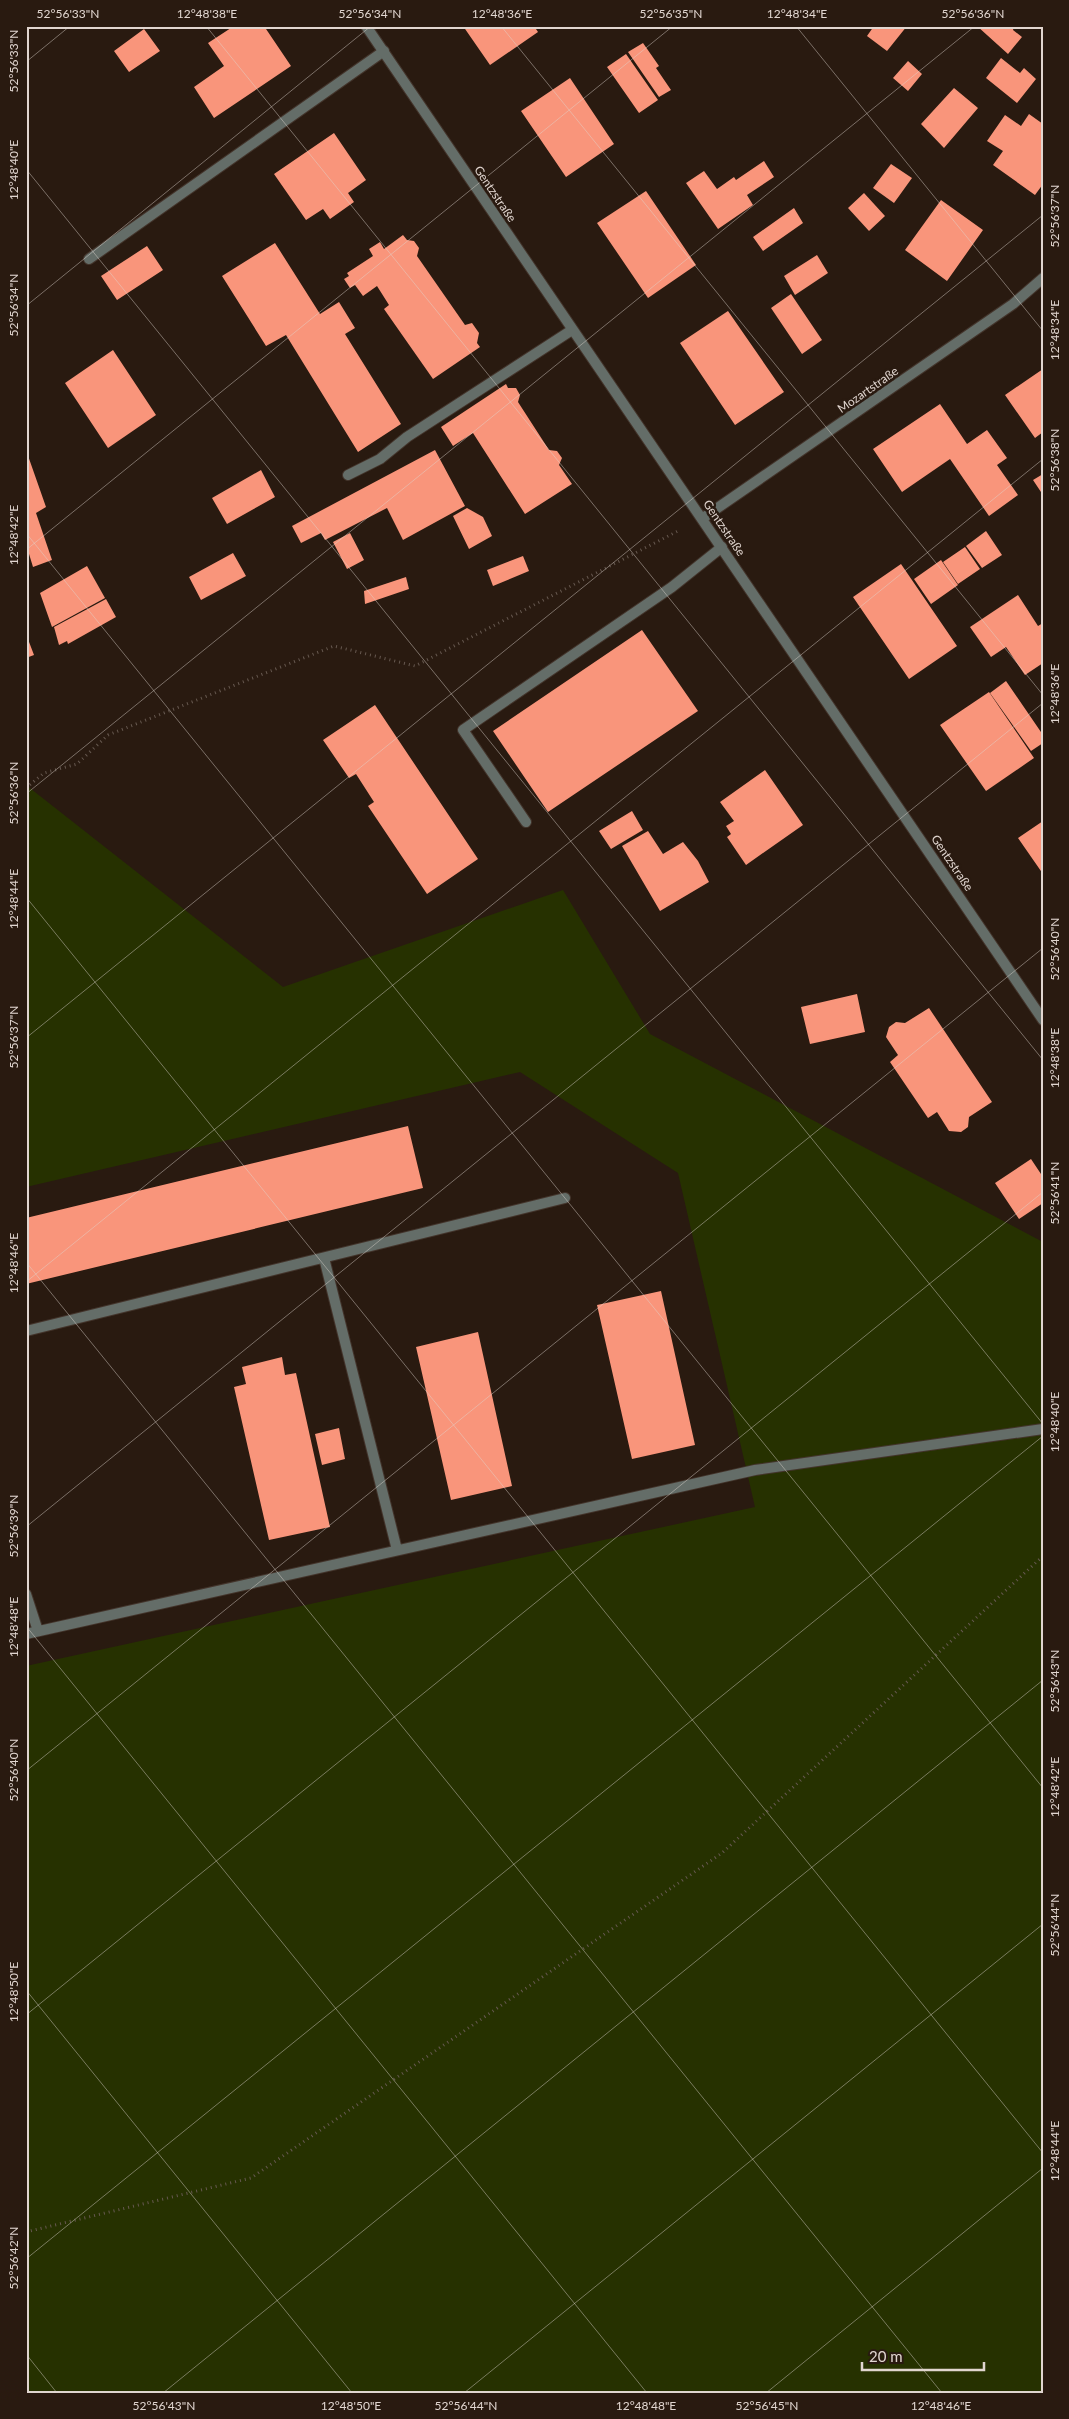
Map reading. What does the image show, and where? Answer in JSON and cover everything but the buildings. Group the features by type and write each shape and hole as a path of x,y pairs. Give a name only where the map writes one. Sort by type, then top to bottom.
{"street":[{"name":"Gentzstraße","path":"366,26 572,330 703,518 1043,1020"},
{"path":"89,259 384,51"},
{"name":"Mozartstraße","path":"703,518 1013,304 1043,278"},
{"path":"348,475 380,459 407,437 572,330"},
{"path":"526,822 462,730 672,587 722,547"},
{"path":"26,1331 565,1198"},
{"path":"324,1258 397,1550"},
{"path":"26,1634 755,1470 1043,1429"},
{"path":"26,1594 38,1631"}],"path":[{"path":"26,788 44,773 77,764 108,735 334,646 415,666 703,518"},
{"path":"26,2232 251,2178 722,1853 1043,1556"}],"green space":[{"path":"26,785 283,987 563,890 650,1034 1043,1242 1043,2393 26,2393 26,1666 755,1507 678,1173 520,1072 26,1187"}]}
